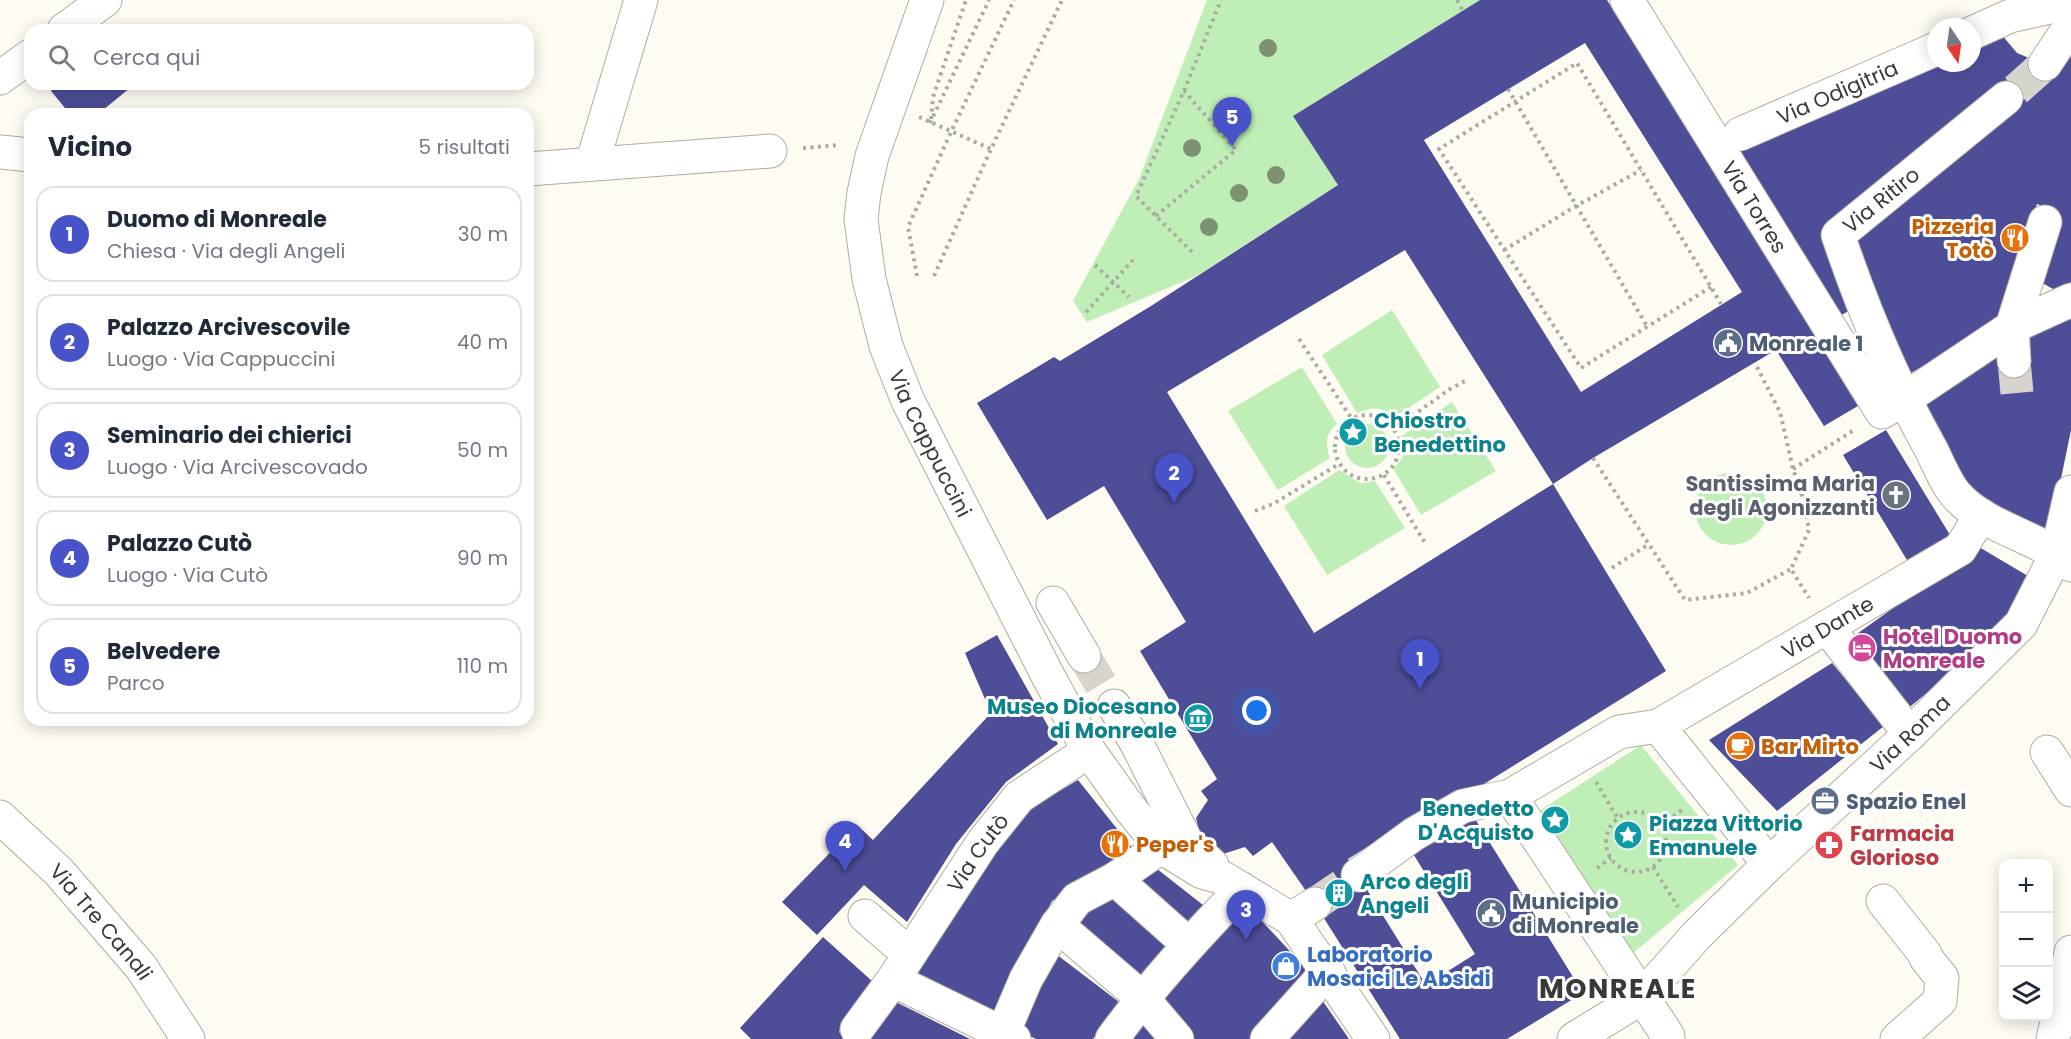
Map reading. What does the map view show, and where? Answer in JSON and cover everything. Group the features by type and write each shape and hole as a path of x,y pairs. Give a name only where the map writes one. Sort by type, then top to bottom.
{"street":[{"path":"72,24 105,0"},
{"path":"592,164 641,0"},
{"path":"903,0 922,15"},
{"name":"Via Torres","path":"1627,0 1893,406"},
{"path":"1981,29 2010,16 2071,2"},
{"name":"Via Cappuccini","path":"922,15 872,156 861,219 869,279 886,346 908,401 1048,676 1089,751 1161,847 1202,872 1232,883"},
{"path":"2045,64 2071,25"},
{"name":"Via Odigitria","path":"1740,134 1927,53"},
{"path":"0,78 24,60"},
{"name":"Via Ritiro","path":"1893,406 1838,235 2006,98"},
{"path":"534,169 770,151"},
{"path":"0,152 24,154"},
{"path":"2014,361 2012,327 2045,222"},
{"path":"2064,559 1981,515 1957,496 1893,406 2012,327 2071,300"},
{"name":"Via Roma","path":"1574,1039 1641,998 1696,936 1910,734 2021,624 2064,559 2071,492"},
{"name":"Via Dante","path":"1658,726 1960,549 1981,515"},
{"path":"1053,603 1084,656"},
{"path":"1827,627 1910,734"},
{"path":"1114,706 1136,742 1186,840 1232,883 1303,912 1328,971 1373,1039"},
{"path":"1358,875 1414,834 1463,806 1510,796 1619,732 1658,726 1770,864"},
{"name":"Via Cutò","path":"856,1029 901,967 983,842 1019,797 1089,751"},
{"path":"2047,752 2071,790"},
{"path":"1510,796 1641,998 1670,1038"},
{"name":"Via Tre Canali","path":"0,816 59,872 141,967 188,1039"},
{"path":"865,916 901,967 1008,1036 1026,979 1057,925 1077,899 1115,879 1161,847"},
{"path":"1115,879 1188,944"},
{"path":"1112,1039 1142,998 1188,944 1232,883"},
{"path":"1883,901 1942,978 1940,1001 1897,1039"},
{"path":"1057,925 1142,998 1176,1039"},
{"path":"2053,1039 2071,952"},
{"path":"1267,1039 1328,971"}],"path":[{"path":"930,123 933,97 966,0"},
{"path":"930,123 989,0"},
{"path":"917,276 908,228 1014,0"},
{"path":"934,276 1062,0"},
{"path":"1192,252 1136,196 1184,92 1221,0"},
{"path":"1456,0 1463,10"},
{"path":"1711,287 1581,368 1439,149 1577,63 1711,287 1721,304"},
{"path":"1508,89 1648,328"},
{"path":"1156,216 1236,150 1184,92"},
{"path":"910,113 991,149"},
{"path":"770,151 844,145"},
{"path":"1504,250 1641,170"},
{"path":"1086,312 1133,260"},
{"path":"1095,265 1129,297"},
{"path":"1299,339 1310,352 1352,419"},
{"path":"1593,458 1685,600 1748,593 1791,569 1809,530 1804,501 1793,469 1780,412 1757,367"},
{"path":"1394,429 1465,381"},
{"path":"1364,415 1376,416 1387,421 1394,429 1399,443 1398,458 1393,467 1384,475 1370,480 1357,478 1346,472 1339,464 1335,451 1335,439 1352,419 1364,415"},
{"path":"1793,469 1841,438"},
{"path":"1255,511 1273,504 1339,464"},
{"path":"1384,475 1425,543"},
{"path":"1612,568 1649,544"},
{"path":"1791,569 1827,627"},
{"path":"1580,756 1618,819"},
{"path":"1646,813 1661,825 1666,843 1660,861 1653,867 1644,871 1626,870 1611,858 1606,842 1612,825 1618,819 1626,814 1646,813"},
{"path":"1653,867 1696,936"}],"green space":[{"path":"1207,0 1480,0 1293,116 1338,185 1196,276 1087,322 1073,301 1139,179"},
{"path":"1392,310 1440,387 1392,419 1384,411 1376,408 1357,413 1322,355"},
{"path":"1302,367 1337,424 1327,440 1330,458 1278,490 1228,411"},
{"path":"1452,402 1496,471 1421,515 1393,468 1403,454 1400,437"},
{"path":"1367,424 1383,430 1389,446 1383,462 1367,468 1351,462 1345,446 1351,430"},
{"path":"1339,470 1360,483 1375,481 1405,528 1327,575 1284,506"},
{"path":"1724,473 1738,473 1757,483 1767,502 1767,516 1757,535 1738,545 1724,545 1705,535 1695,516 1695,502 1705,483"},
{"path":"1641,745 1738,865 1626,959 1533,815"}],"building":[{"path":"1480,0 1607,0 1858,406 1824,426 1776,350 1553,484 1666,671 1447,807 1416,816 1348,859 1426,985 1475,954 1412,852 1472,814 1583,993 1507,1039 1400,1039 1315,904 1272,842 1253,856 1245,847 1223,854 1200,835 1196,818 1208,800 1201,791 1217,779 1140,651 1186,622 1104,486 1047,520 977,403 1054,357 1060,361 1151,306 1338,185 1293,116","holes":["1585,43 1742,292 1581,392 1424,140","1405,250 1553,484 1314,633 1167,392"]},
{"path":"2001,34 2017,53 2060,71 2071,56 2071,282 2053,289 2035,279 2058,212 2037,204 1995,325 1909,374 1853,241 2025,98 2007,82 1827,231 1852,309 1838,317 1740,150 1927,67 1927,72 1981,72 1981,43"},
{"path":"128,90 105,108 65,108 51,91"},
{"path":"2071,313 2071,430 2049,537 1957,482 1917,407 2004,348 2005,361 2031,360 2029,331"},
{"name":"Santissima Maria degli Agonizzanti","path":"1886,430 1950,535 1907,560 1843,455"},
{"path":"1979,547 2033,579 2005,628 1905,711 1854,636"},
{"path":"997,635 1058,744 1006,782 956,844 907,922 864,885 817,935 782,902 857,825 873,840 991,713 965,653"},
{"path":"1832,663 1884,726 1777,811 1709,740"},
{"path":"1078,780 1134,850 1052,901 992,1018 911,975 1019,815"},
{"path":"1152,865 1203,905 1183,929 1129,881"},
{"path":"1111,892 1167,946 1138,982 1071,926"},
{"path":"1246,904 1313,976 1253,1039 1188,1039 1152,1002"},
{"path":"823,937 872,981 839,1032 850,1039 751,1039 740,1028"},
{"path":"1052,951 1119,1002 1093,1039 1036,1039 1015,1029"},
{"path":"1320,997 1349,1039 1286,1039"},
{"path":"892,1000 970,1039 863,1039"},
{"path":"1140,1022 1158,1039 1126,1039"}],"tunnel":[{"path":"2016,90 2045,64"},
{"path":"2014,361 2017,393"},
{"path":"1084,656 1114,706"},
{"path":"1315,904 1358,875"}],"place":[{"name":"Belvedere","path":"1232,147"},
{"name":"Pizzeria Totò","path":"2015,238"},
{"name":"Monreale 1","path":"1728,343"},
{"name":"Chiostro Benedettino","path":"1353,432"},
{"name":"Santissima Maria degli Agonizzanti","path":"1896,495"},
{"name":"Palazzo Arcivescovile","path":"1174,503"},
{"name":"Hotel Duomo Monreale","path":"1862,648"},
{"name":"Duomo di Monreale","path":"1420,689"},
{"name":"Museo Diocesano di Monreale","path":"1198,718"},
{"name":"Bar Mirto","path":"1740,746"},
{"name":"Spazio Enel","path":"1825,801"},
{"name":"Benedetto D'Acquisto","path":"1555,820"},
{"name":"Piazza Vittorio Emanuele","path":"1628,835"},
{"name":"Peper's","path":"1115,844"},
{"name":"Farmacia Glorioso","path":"1829,845"},
{"name":"Palazzo Cutò","path":"845,871"},
{"name":"Arco degli Angeli","path":"1339,893"},
{"name":"Municipio di Monreale","path":"1491,913"},
{"name":"Seminario dei chierici","path":"1246,940"},
{"name":"Laboratorio Mosaici Le Absidi","path":"1286,966"}],"district":[{"name":"MONREALE","path":"1618,988"}]}
